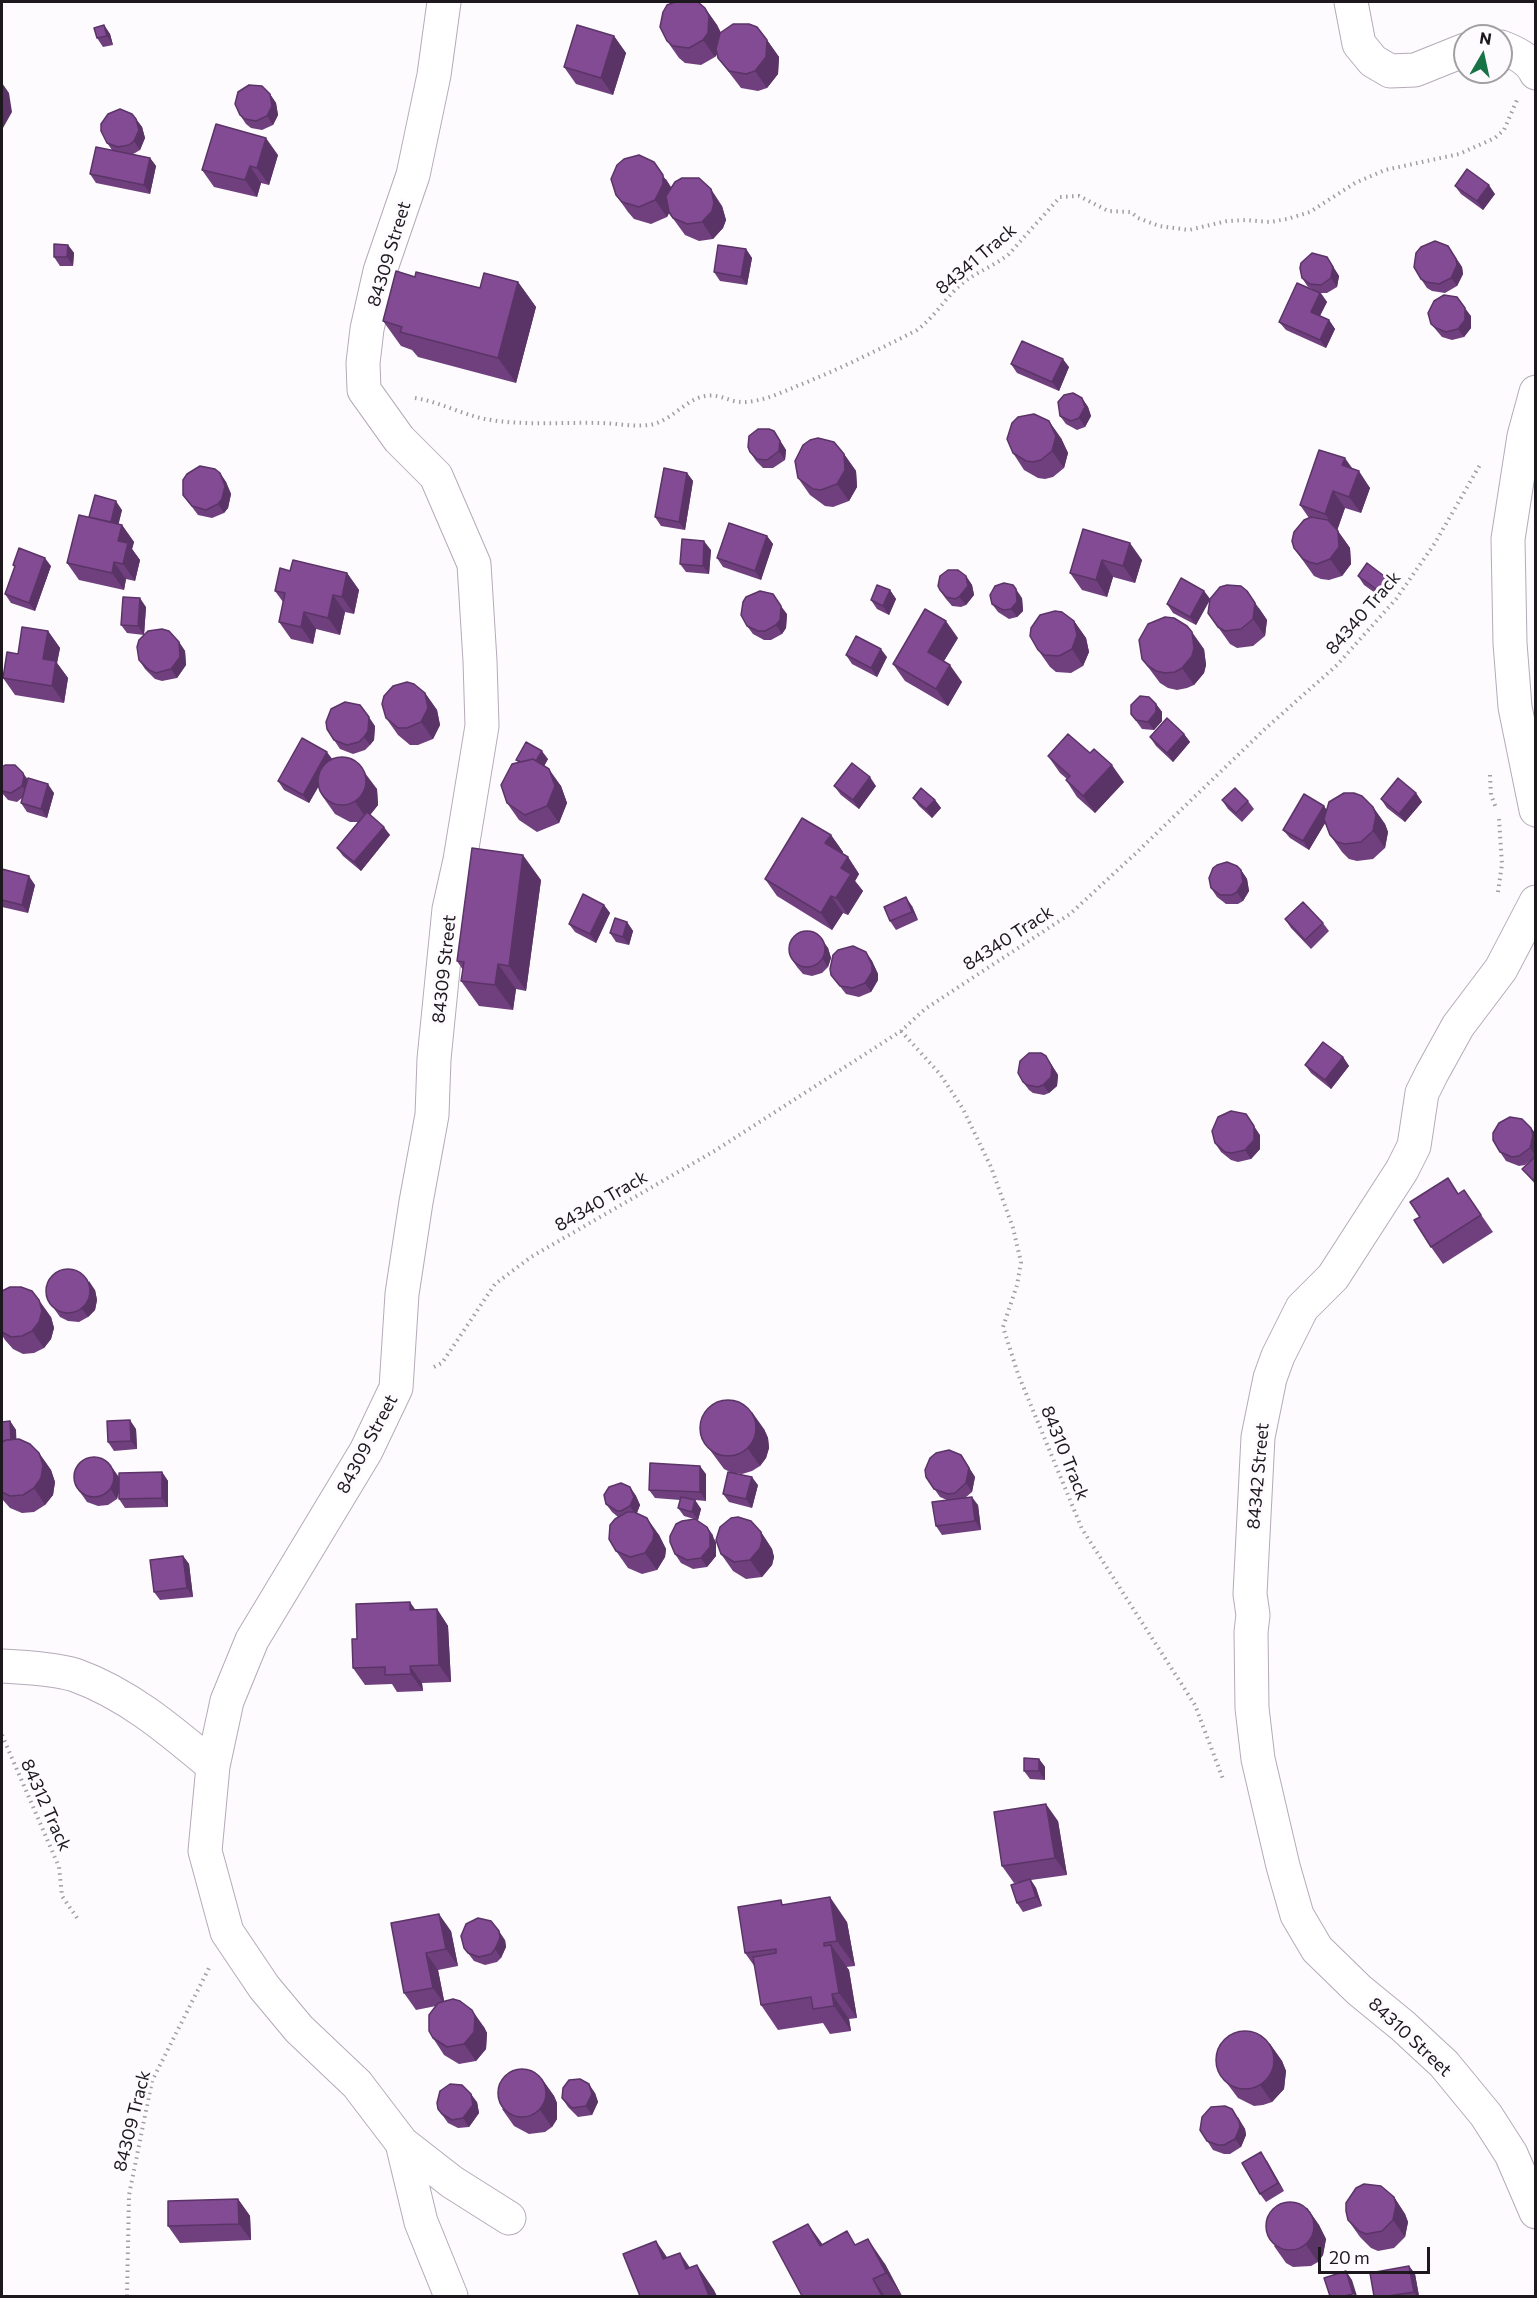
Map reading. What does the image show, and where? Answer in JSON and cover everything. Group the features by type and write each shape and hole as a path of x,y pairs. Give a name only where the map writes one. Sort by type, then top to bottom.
{"street":[{"name":"84309 Street","path":"402,2143 357,2084 299,2029 271,1995 227,1932 205,1851 213,1766 227,1701 252,1640 366,1451 396,1388 402,1294 432,1115 434,1059 449,909 460,860 482,726 474,564 436,476 399,439 364,390 363,363 380,271 413,175 434,75 444,2"},
{"path":"1351,2 1359,44 1373,61 1390,71 1415,70 1453,55"},
{"path":"1513,51 1533,67 1529,84"},
{"path":"1536,392 1524,436 1509,539 1510,643 1515,707 1536,810"},
{"name":"84342 Street","path":"1283,1866 1258,1759 1252,1708 1251,1553 1258,1437 1270,1378 1278,1356 1302,1308 1333,1277 1402,1170 1414,1146 1422,1093 1432,1073 1458,1026 1501,969 1536,902"},
{"path":"2,1666 73,1675 119,1695 164,1725 213,1766"},
{"name":"84310 Street","path":"1283,1866 1297,1915 1317,1949 1359,1990 1444,2064 1486,2115 1511,2154 1536,2212"},
{"path":"402,2143 452,2182 509,2218"},
{"path":"402,2143 421,2222 451,2296"}],"path":[{"name":"84341 Track","path":"364,390 435,401 483,419 550,424 649,425 665,420 695,399 707,395 718,395 730,401 744,402 770,397 839,369 917,330 927,323 957,289 978,271 999,262 1009,254 1060,197 1079,196 1108,211 1131,212 1138,218 1159,226 1189,230 1227,221 1270,222 1287,219 1310,212 1355,183 1385,170 1459,154 1495,138 1504,130 1515,104 1529,84"},
{"name":"84340 Track","path":"396,1388 441,1363 495,1284 531,1257 716,1150 901,1031 925,1009 1070,914 1265,729 1337,665 1396,599 1435,543 1484,459"},
{"path":"1491,772 1491,795 1497,811 1502,850 1497,902"},
{"name":"84310 Track","path":"901,1031 940,1074 963,1109 991,1167 1013,1228 1021,1263 1004,1328 1018,1374 1082,1529 1195,1706 1227,1789"},
{"name":"84312 Track","path":"2,1736 59,1868 62,1896 76,1918"},
{"name":"84309 Track","path":"127,2296 129,2194 152,2081 227,1932"}],"building":[{"path":"675,2 698,2 709,16 708,33 703,40 689,48 673,46 667,41 660,27 667,5"},
{"path":"733,24 749,24 757,27 767,40 766,57 755,71 746,74 729,71 718,58 716,49 720,33"},
{"path":"104,25 107,36 97,38 94,28"},
{"path":"577,25 614,36 601,78 564,67"},
{"path":"249,85 262,86 270,94 272,106 267,116 256,121 245,119 240,115 235,104 238,92"},
{"path":"120,109 132,114 139,130 134,141 129,145 118,147 107,143 101,131 101,124 108,114"},
{"path":"216,124 266,138 257,168 250,166 245,180 202,170"},
{"path":"96,147 150,158 144,185 90,174"},
{"path":"639,155 654,162 663,175 663,184 655,200 639,207 622,202 616,195 611,179 617,165 624,159"},
{"path":"1467,169 1489,185 1477,201 1455,186"},
{"path":"682,178 699,178 711,189 714,203 712,211 702,222 687,224 673,218 669,212 666,196 675,182"},
{"path":"1435,241 1448,246 1457,265 1451,278 1439,284 1421,279 1414,267 1416,253 1421,247"},
{"path":"54,244 68,245 67,257 54,257"},
{"path":"718,245 746,249 741,277 714,272"},
{"path":"1312,253 1327,257 1333,267 1331,278 1321,285 1310,284 1302,278 1301,263"},
{"path":"396,271 415,277 416,272 480,288 484,273 518,282 498,358 400,332 402,327 383,321"},
{"path":"1297,283 1320,293 1311,312 1329,320 1320,340 1279,322"},
{"path":"1444,295 1457,297 1465,308 1465,320 1458,329 1446,332 1431,324 1428,313 1434,301"},
{"path":"1022,341 1063,359 1052,382 1011,364"},
{"path":"1073,393 1082,398 1085,407 1079,418 1071,421 1060,416 1058,402 1064,395"},
{"path":"1034,414 1049,421 1056,436 1052,451 1041,460 1033,462 1026,461 1013,453 1007,439 1012,423 1018,417"},
{"path":"758,429 774,431 780,441 779,451 767,460 757,459 748,447 749,436"},
{"path":"818,438 834,442 844,454 845,470 837,484 821,490 813,489 798,478 795,461 803,445"},
{"path":"1319,450 1345,458 1342,465 1359,471 1349,497 1333,491 1325,514 1300,505"},
{"path":"200,466 215,469 220,473 225,486 222,499 218,504 206,510 192,506 183,495 183,480 187,474"},
{"path":"664,468 687,473 679,522 655,517"},
{"path":"95,495 116,501 111,522 89,517"},
{"path":"79,515 122,525 118,541 128,543 123,564 114,562 112,573 67,563"},
{"path":"1311,517 1328,520 1338,531 1339,547 1330,559 1317,564 1303,559 1294,548 1292,541 1294,532 1304,520"},
{"path":"729,523 767,536 755,571 717,558"},
{"path":"1083,529 1130,543 1123,566 1102,560 1096,580 1070,573"},
{"path":"682,539 704,541 703,566 680,564"},
{"path":"19,548 45,558 29,603 5,594"},
{"path":"293,560 347,573 342,597 333,595 328,618 304,612 301,627 279,622 285,593 275,591 280,568 290,571"},
{"path":"1367,563 1388,579 1379,591 1358,576"},
{"path":"948,570 958,570 966,576 968,586 955,599 946,597 938,586 940,576"},
{"path":"1181,578 1204,591 1190,617 1167,604"},
{"path":"1004,583 1013,585 1016,589 1017,602 1011,609 1003,610 992,604 990,595 995,586"},
{"path":"877,585 890,590 883,606 871,600"},
{"path":"1241,586 1255,603 1253,619 1241,629 1225,631 1218,627 1208,613 1210,599 1220,587"},
{"path":"760,591 773,594 781,606 780,620 765,631 758,631 747,626 741,615 746,597"},
{"path":"123,597 140,598 138,626 121,625"},
{"path":"925,609 946,621 928,652 950,665 936,689 893,664"},
{"path":"1055,611 1062,612 1074,621 1077,635 1072,649 1059,656 1044,655 1038,650 1030,636 1031,628 1040,615"},
{"path":"1165,617 1174,618 1187,626 1192,632 1194,648 1192,656 1182,668 1175,672 1165,673 1156,671 1142,659 1139,640 1148,624"},
{"path":"22,627 48,631 43,659 56,661 52,686 3,678 7,652 18,654"},
{"path":"162,629 169,631 179,642 180,657 171,669 156,673 149,670 139,660 137,647 139,640 148,631"},
{"path":"856,636 881,649 871,668 846,655"},
{"path":"407,682 414,684 425,693 428,708 421,722 407,728 398,728 386,718 382,704 384,696 393,686"},
{"path":"1140,696 1149,697 1156,704 1156,712 1148,722 1136,720 1131,714 1131,705"},
{"path":"345,702 360,705 369,717 368,731 364,737 359,742 347,745 334,740 327,729 326,722 331,709"},
{"path":"1167,718 1184,734 1167,753 1150,737"},
{"path":"1068,734 1090,753 1094,749 1112,765 1083,796 1066,780 1070,776 1048,756"},
{"path":"302,738 327,752 303,795 278,781"},
{"path":"526,742 542,751 536,761 533,759 521,762 516,760"},
{"path":"337,757 347,757 359,764 366,776 366,786 359,798 347,805 337,805 322,794 318,786 318,776 329,761"},
{"path":"533,759 549,769 555,786 547,806 525,815 507,803 501,785 512,764"},
{"path":"852,763 870,777 853,800 834,786"},
{"path":"15,765 24,777 22,786 11,793 2,791 2,767"},
{"path":"28,778 48,784 41,809 21,803"},
{"path":"1398,778 1416,793 1399,814 1381,799"},
{"path":"921,788 935,800 926,809 913,798"},
{"path":"1235,788 1248,801 1236,813 1222,800"},
{"path":"1344,793 1362,796 1373,807 1376,815 1373,831 1361,842 1345,844 1337,842 1330,835 1324,819 1329,802"},
{"path":"1304,794 1324,806 1303,841 1283,830"},
{"path":"367,812 384,827 354,862 337,848"},
{"path":"802,818 831,835 825,843 848,857 841,868 851,874 836,898 831,896 821,913 765,879"},
{"path":"472,848 523,855 509,966 498,964 495,985 461,981 464,962 457,961"},
{"path":"1227,862 1241,870 1243,882 1237,892 1232,895 1220,895 1211,888 1209,878 1213,868"},
{"path":"2,869 29,876 22,905 2,900"},
{"path":"583,894 604,905 590,934 569,924"},
{"path":"906,897 912,912 890,921 884,907"},
{"path":"1303,902 1323,923 1305,940 1285,919"},
{"path":"615,918 627,922 623,937 610,933"},
{"path":"807,931 820,936 825,949 820,962 807,967 794,962 789,949 794,936"},
{"path":"853,946 866,952 872,965 872,972 865,983 853,988 840,986 831,975 833,955 838,950"},
{"path":"1323,1042 1343,1057 1325,1080 1305,1065"},
{"path":"1029,1053 1041,1053 1046,1056 1052,1067 1051,1077 1038,1087 1027,1085 1018,1073 1020,1061"},
{"path":"1231,1111 1246,1114 1254,1126 1254,1140 1245,1150 1232,1153 1225,1152 1215,1143 1212,1131 1218,1117"},
{"path":"1510,1117 1522,1119 1531,1128 1533,1135 1530,1148 1519,1156 1512,1157 1500,1152 1493,1140 1493,1133 1499,1123"},
{"path":"1536,1156 1536,1177 1533,1180 1522,1169"},
{"path":"1448,1178 1458,1194 1464,1190 1481,1215 1431,1247 1414,1220 1420,1217 1410,1202"},
{"path":"68,1269 77,1270 84,1275 89,1282 89,1300 84,1307 77,1312 68,1313 59,1312 52,1307 47,1300 46,1291 47,1282 52,1275 59,1270"},
{"path":"10,1287 21,1287 32,1291 39,1300 42,1311 39,1322 32,1331 22,1336 11,1337 2,1332 2,1291"},
{"path":"722,1400 734,1400 748,1408 756,1422 754,1439 748,1448 734,1456 722,1456 705,1444 700,1434 700,1422 712,1405"},
{"path":"130,1420 131,1441 108,1442 107,1421"},
{"path":"10,1421 11,1440 2,1442 2,1422"},
{"path":"19,1439 30,1444 39,1453 43,1465 41,1478 34,1488 23,1495 10,1496 2,1492 2,1442"},
{"path":"949,1450 961,1455 969,1468 966,1483 955,1493 948,1494 934,1489 926,1477 925,1470 930,1458 936,1453"},
{"path":"94,1457 102,1458 108,1463 113,1469 113,1485 108,1491 102,1496 94,1497 86,1496 80,1491 75,1485 74,1477 75,1469 80,1463 86,1458"},
{"path":"650,1463 700,1466 700,1492 649,1490"},
{"path":"162,1472 162,1498 119,1499 119,1473"},
{"path":"728,1472 752,1477 746,1499 723,1494"},
{"path":"621,1483 630,1487 634,1497 630,1506 617,1511 606,1504 604,1495 609,1487"},
{"path":"681,1497 695,1500 692,1512 678,1508"},
{"path":"972,1497 975,1521 936,1526 932,1502"},
{"path":"627,1512 634,1512 647,1518 654,1532 653,1540 645,1553 630,1557 616,1551 609,1539 610,1525"},
{"path":"738,1517 751,1521 761,1532 762,1540 760,1548 750,1560 734,1562 721,1554 716,1540 720,1527 731,1518"},
{"path":"695,1519 707,1527 710,1533 710,1547 701,1558 687,1560 675,1554 670,1536 676,1524"},
{"path":"183,1556 187,1588 154,1592 150,1560"},
{"path":"410,1602 410,1610 437,1609 439,1665 410,1666 411,1674 385,1675 385,1667 353,1668 352,1639 357,1639 356,1604"},
{"path":"1024,1758 1039,1759 1039,1771 1024,1771"},
{"path":"1046,1804 1055,1858 1002,1866 994,1812"},
{"path":"1030,1879 1036,1897 1017,1903 1011,1885"},
{"path":"830,1897 837,1941 824,1943 824,1946 831,1945 839,1993 832,1994 834,2006 813,2009 811,1997 761,2005 753,1957 776,1953 776,1949 745,1953 738,1907 781,1900 782,1905"},
{"path":"439,1914 446,1949 426,1953 433,1988 404,1993 391,1923"},
{"path":"478,1918 491,1921 499,1931 500,1938 491,1954 479,1957 468,1953 461,1936 466,1924"},
{"path":"453,1999 472,2010 475,2016 474,2032 464,2044 447,2047 433,2038 429,2031 429,2015 438,2003"},
{"path":"1245,2031 1261,2036 1269,2044 1274,2060 1269,2076 1261,2084 1245,2089 1229,2084 1221,2076 1216,2060 1221,2044 1229,2036"},
{"path":"517,2069 527,2069 539,2076 546,2088 546,2098 539,2110 527,2117 517,2117 502,2106 498,2098 498,2088 509,2073"},
{"path":"580,2079 589,2084 592,2094 586,2106 572,2108 562,2098 563,2088 569,2080"},
{"path":"450,2084 462,2085 471,2094 473,2105 463,2118 452,2120 438,2109 440,2091"},
{"path":"1225,2106 1232,2109 1240,2127 1235,2139 1224,2145 1218,2145 1207,2141 1200,2130 1202,2117 1211,2107"},
{"path":"1261,2152 1278,2183 1260,2194 1242,2163"},
{"path":"1364,2184 1381,2186 1394,2197 1396,2205 1393,2220 1382,2231 1366,2234 1359,2231 1348,2220 1346,2203 1356,2188"},
{"path":"238,2199 239,2224 168,2226 168,2201"},
{"path":"1285,2202 1295,2202 1307,2209 1314,2221 1314,2231 1307,2243 1295,2250 1285,2250 1270,2239 1266,2231 1266,2221 1277,2206"},
{"path":"808,2224 820,2246 847,2231 855,2245 868,2239 886,2273 873,2279 882,2296 802,2296 773,2242"},
{"path":"656,2241 663,2259 680,2253 686,2269 697,2265 709,2296 640,2296 623,2254"},
{"path":"1409,2266 1414,2292 1374,2296 1370,2273"},
{"path":"1346,2271 1353,2294 1330,2296 1324,2278"}]}
